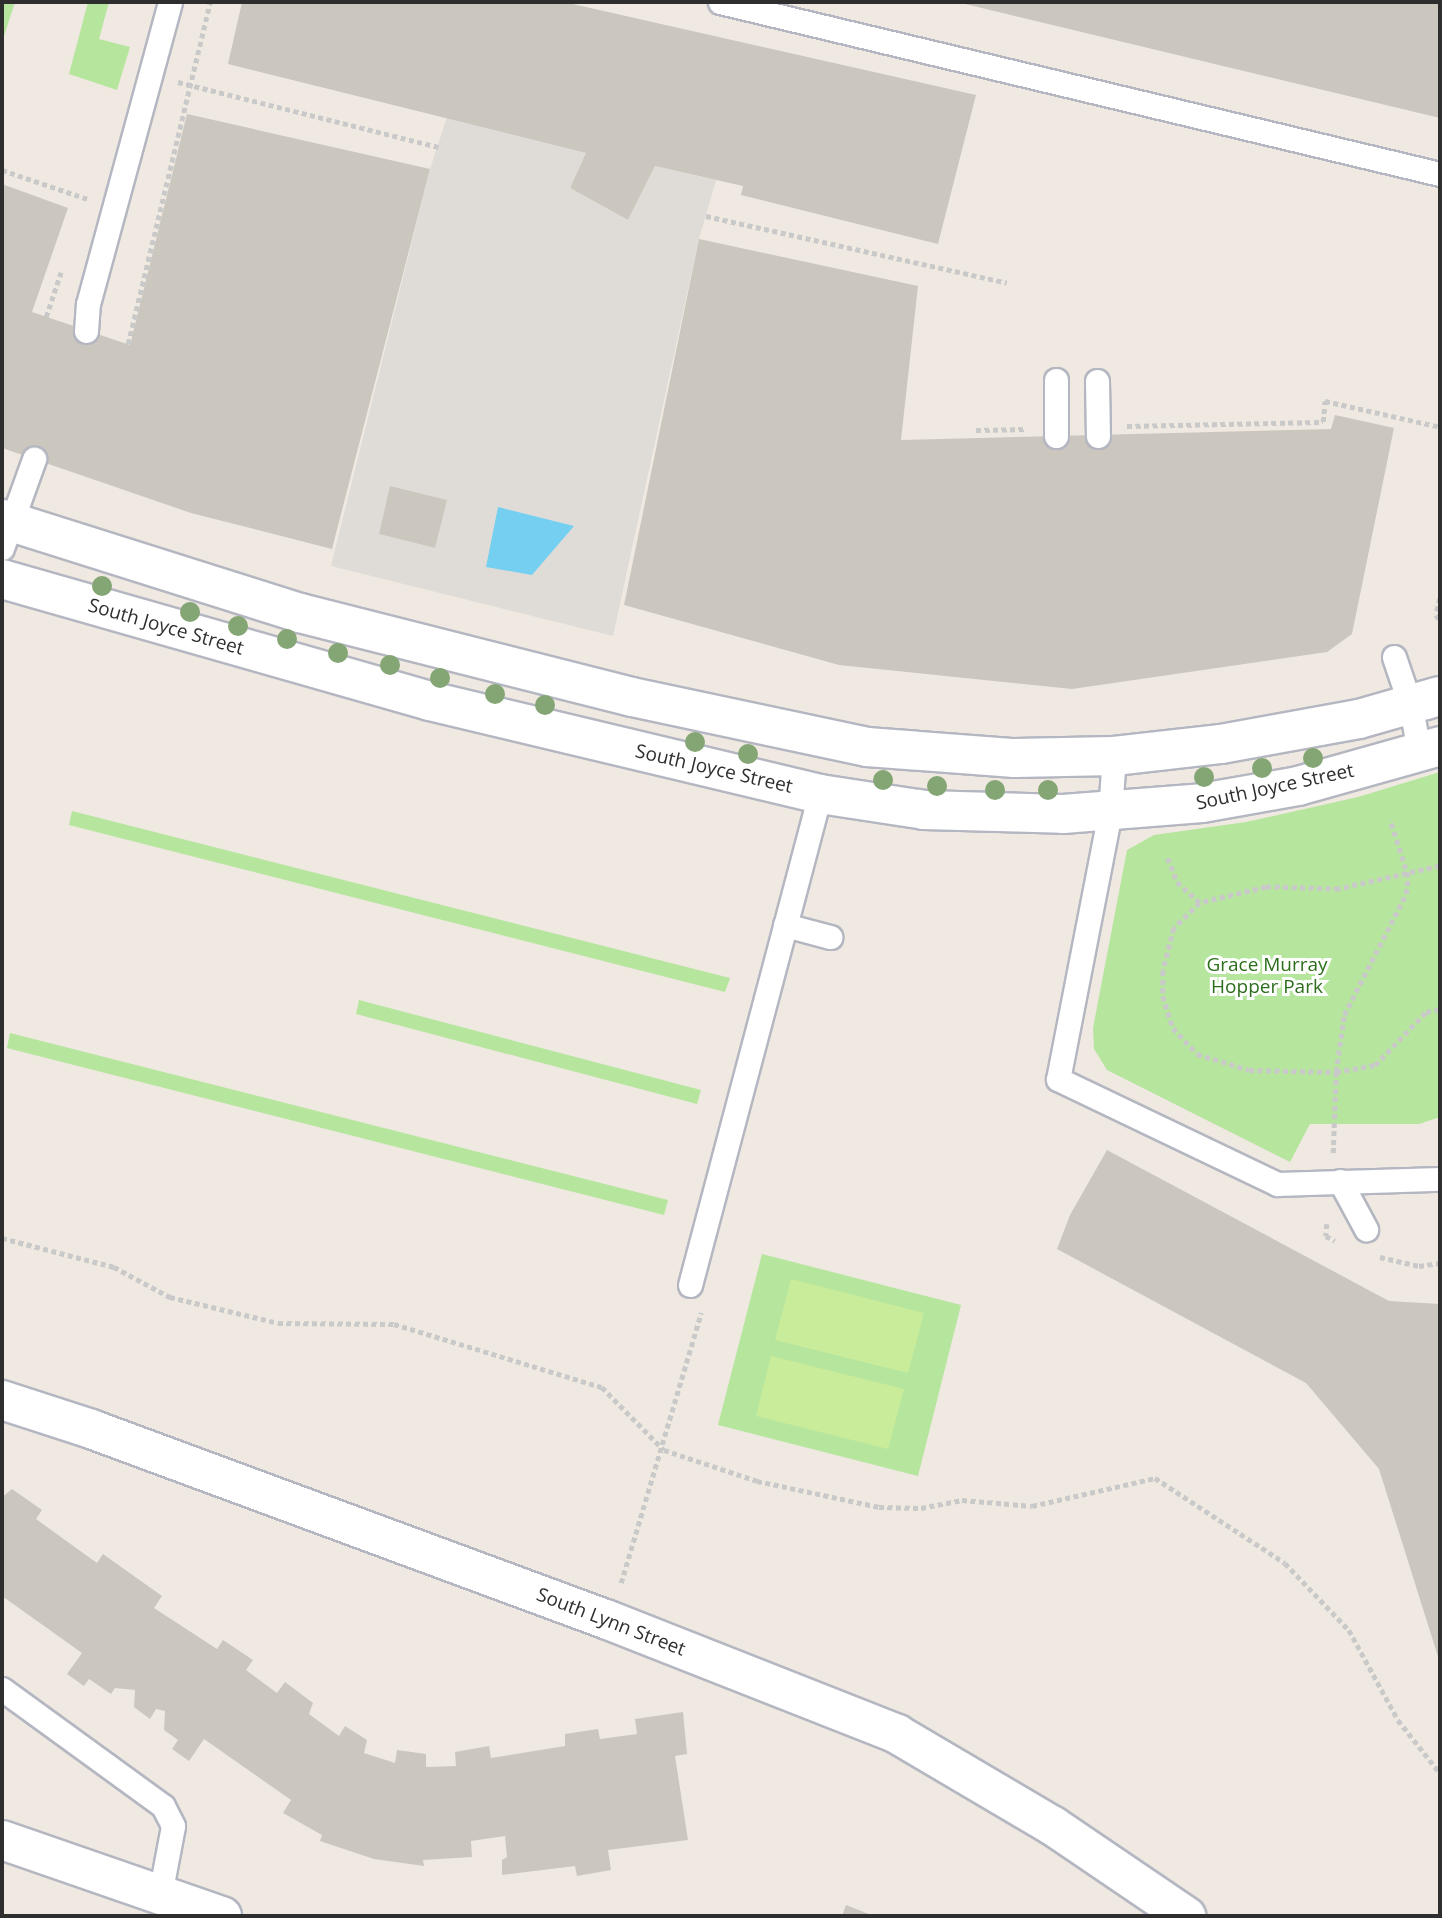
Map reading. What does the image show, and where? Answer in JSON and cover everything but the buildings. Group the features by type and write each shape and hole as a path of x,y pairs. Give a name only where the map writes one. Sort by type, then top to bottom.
{"main road":[{"path":"5,530 300,613 632,697 805,736 915,752 1114,756 1221,744 1425,701"},
{"name":"South Joyce Street","path":"2,579 430,701 820,794 991,814 1110,812 1202,803 1298,786 1430,749"},
{"name":"South Lynn Street","path":"2,1400 91,1429 596,1616 897,1734 1053,1826 1186,1916"},
{"path":"2,1840 222,1916"}],"lane":[{"path":"86,331 88,304 116,209 170,2"},
{"path":"720,2 1440,174"},
{"path":"1056,380 1056,432"},
{"path":"1097,381 1098,432"},
{"path":"5,530 34,459"},
{"path":"1394,657 1425,701 1430,749"},
{"path":"1114,756 1110,812 1058,1079 1277,1184 1440,1180"},
{"path":"690,1284 820,794"},
{"path":"785,925 830,937"},
{"path":"1336,1181 1366,1229"},
{"path":"2,1689 163,1806 173,1826 160,1895"}],"path":[{"path":"128,344 210,2"},
{"path":"152,73 190,86 439,147"},
{"path":"2,170 157,223"},
{"path":"706,216 1007,283"},
{"path":"1098,432 1323,422 1325,401 1440,427"},
{"path":"976,430 1056,432"},
{"path":"1440,598 1436,615 1440,620"},
{"path":"1346,1245 1326,1236 1336,1181 1336,1072 1344,1015 1406,894 1408,877 1390,820"},
{"path":"1168,858 1177,882 1200,903"},
{"path":"1440,866 1408,877 1339,889 1266,887 1200,903 1174,928 1163,971 1163,996 1173,1028 1197,1054 1249,1070 1336,1072 1375,1065 1426,1012 1440,1009"},
{"path":"2,1238 114,1267 170,1297 278,1323 394,1324 602,1387 664,1450 757,1481 825,1496 879,1507 922,1508 962,1500 1032,1506 1155,1478 1285,1563 1349,1630 1398,1720 1440,1773"},
{"path":"1367,1254 1419,1266 1440,1263"}],"green space":[{"path":"2,2 15,2 2,42"},
{"path":"88,2 109,2 99,39 130,47 117,90 69,74"},
{"name":"Grace Murray Hopper Park","path":"1440,772 1440,1117 1419,1124 1310,1124 1290,1162 1107,1070 1094,1049 1093,1028 1127,850 1154,835 1246,822 1358,797"},
{"path":"72,811 730,978 725,992 69,825"},
{"path":"359,1000 701,1090 697,1104 356,1014"},
{"path":"10,1033 668,1200 664,1215 7,1048"},
{"path":"762,1254 961,1305 918,1476 718,1425"},
{"path":"791,1279 924,1313 908,1373 775,1340"},
{"path":"771,1356 904,1389 888,1449 756,1416"}],"shaded area":[{"path":"447,117 586,153 570,188 628,220 655,166 716,180 699,239 613,636 331,566 430,169"}],"water":[{"path":"498,507 574,526 532,575 486,567"}]}
